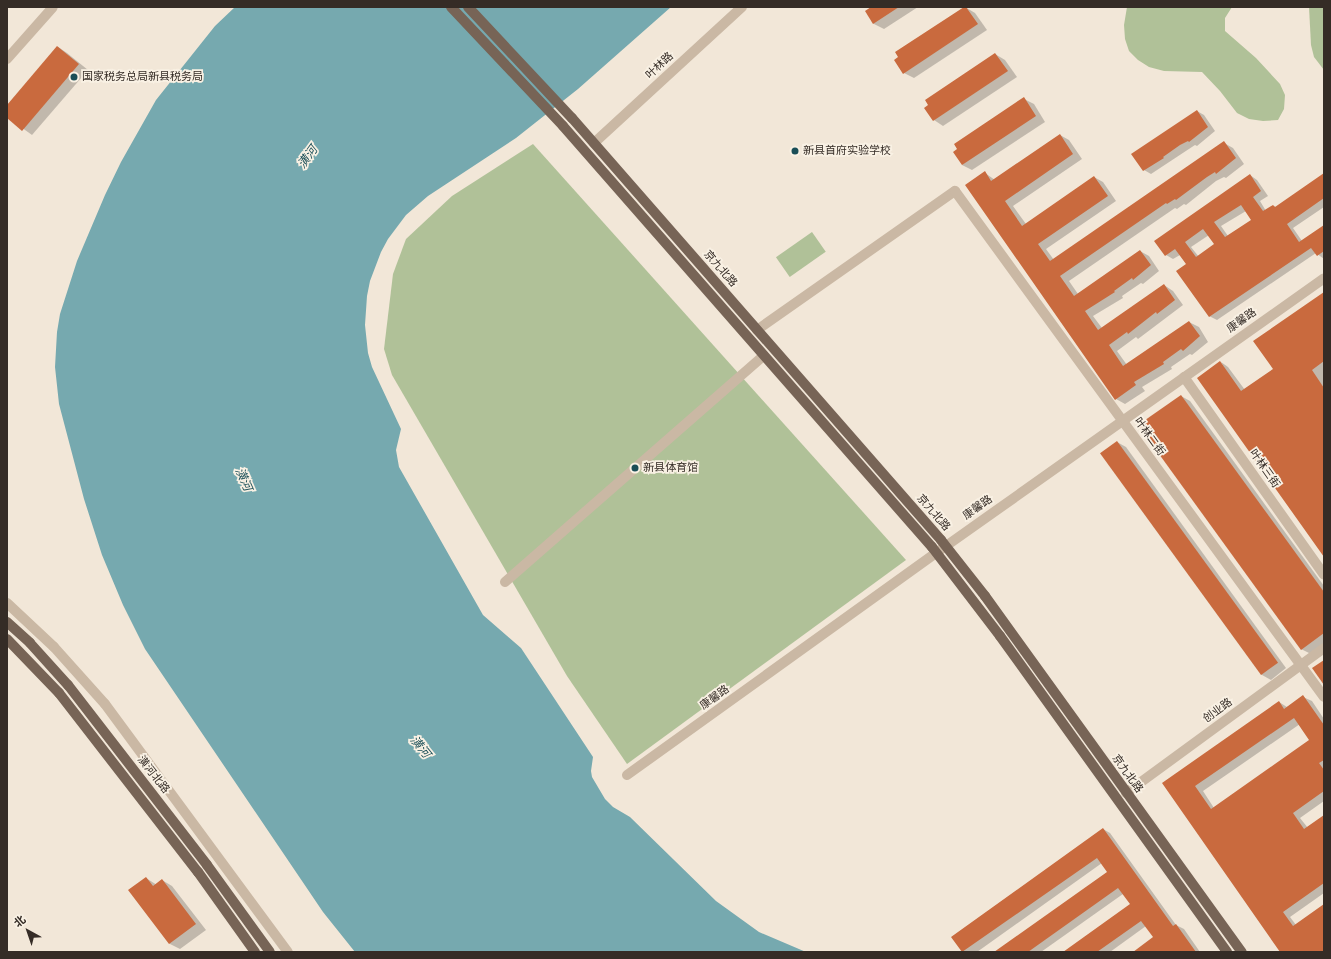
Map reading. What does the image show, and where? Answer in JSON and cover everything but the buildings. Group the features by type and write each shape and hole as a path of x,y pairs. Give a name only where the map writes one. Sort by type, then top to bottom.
{"main road":[{"path":"452,7 563,126 936,553 976,603 1227,952"},
{"name":"京九北路","path":"468,7 572,118 946,546 985,596 1242,952"},
{"name":"潢河北路","path":"7,622 30,643 68,685 207,865 270,952"},
{"path":"7,639 59,692 198,872 255,952"}],"street":[{"path":"7,59 53,7"},
{"name":"叶林路","path":"594,143 742,7"},
{"name":"叶林二街","path":"758,330 955,191 1324,697"},
{"name":"康馨路","path":"627,775 936,553 1324,278"},
{"path":"505,582 764,355"},
{"name":"叶林三街","path":"1184,377 1324,575"},
{"path":"7,603 54,647 105,704 288,952"},
{"name":"创业路","path":"1126,792 1324,648"}],"green space":[{"path":"1127,7 1232,7 1225,18 1225,31 1256,58 1280,84 1285,95 1284,109 1278,120 1263,121 1249,119 1237,113 1220,91 1202,72 1164,71 1149,67 1138,60 1129,51 1125,39 1124,25"},
{"path":"1309,7 1324,7 1324,70 1314,57 1311,45"},
{"name":"新县体育馆","path":"533,144 906,560 627,764 567,676 392,375 384,349 393,274 406,239 452,196"},
{"path":"812,232 826,252 790,277 776,257"}],"water":[{"name":"潢河","path":"235,7 671,7 578,89 516,138 428,196 406,215 388,239 381,252 370,281 367,296 365,325 368,353 372,367 401,429 396,450 399,467 483,615 521,648 593,757 591,771 592,777 605,799 613,807 630,817 716,901 759,932 806,952 355,952 323,912 145,649 123,605 102,555 84,499 59,404 55,367 57,332 60,314 77,261 105,195 121,162 156,100 215,26"}],"place":[{"name":"国家税务总局新县税务局","path":"74,77"},
{"name":"新县首府实验学校","path":"795,151"},
{"name":"新县体育馆","path":"635,468"}]}
